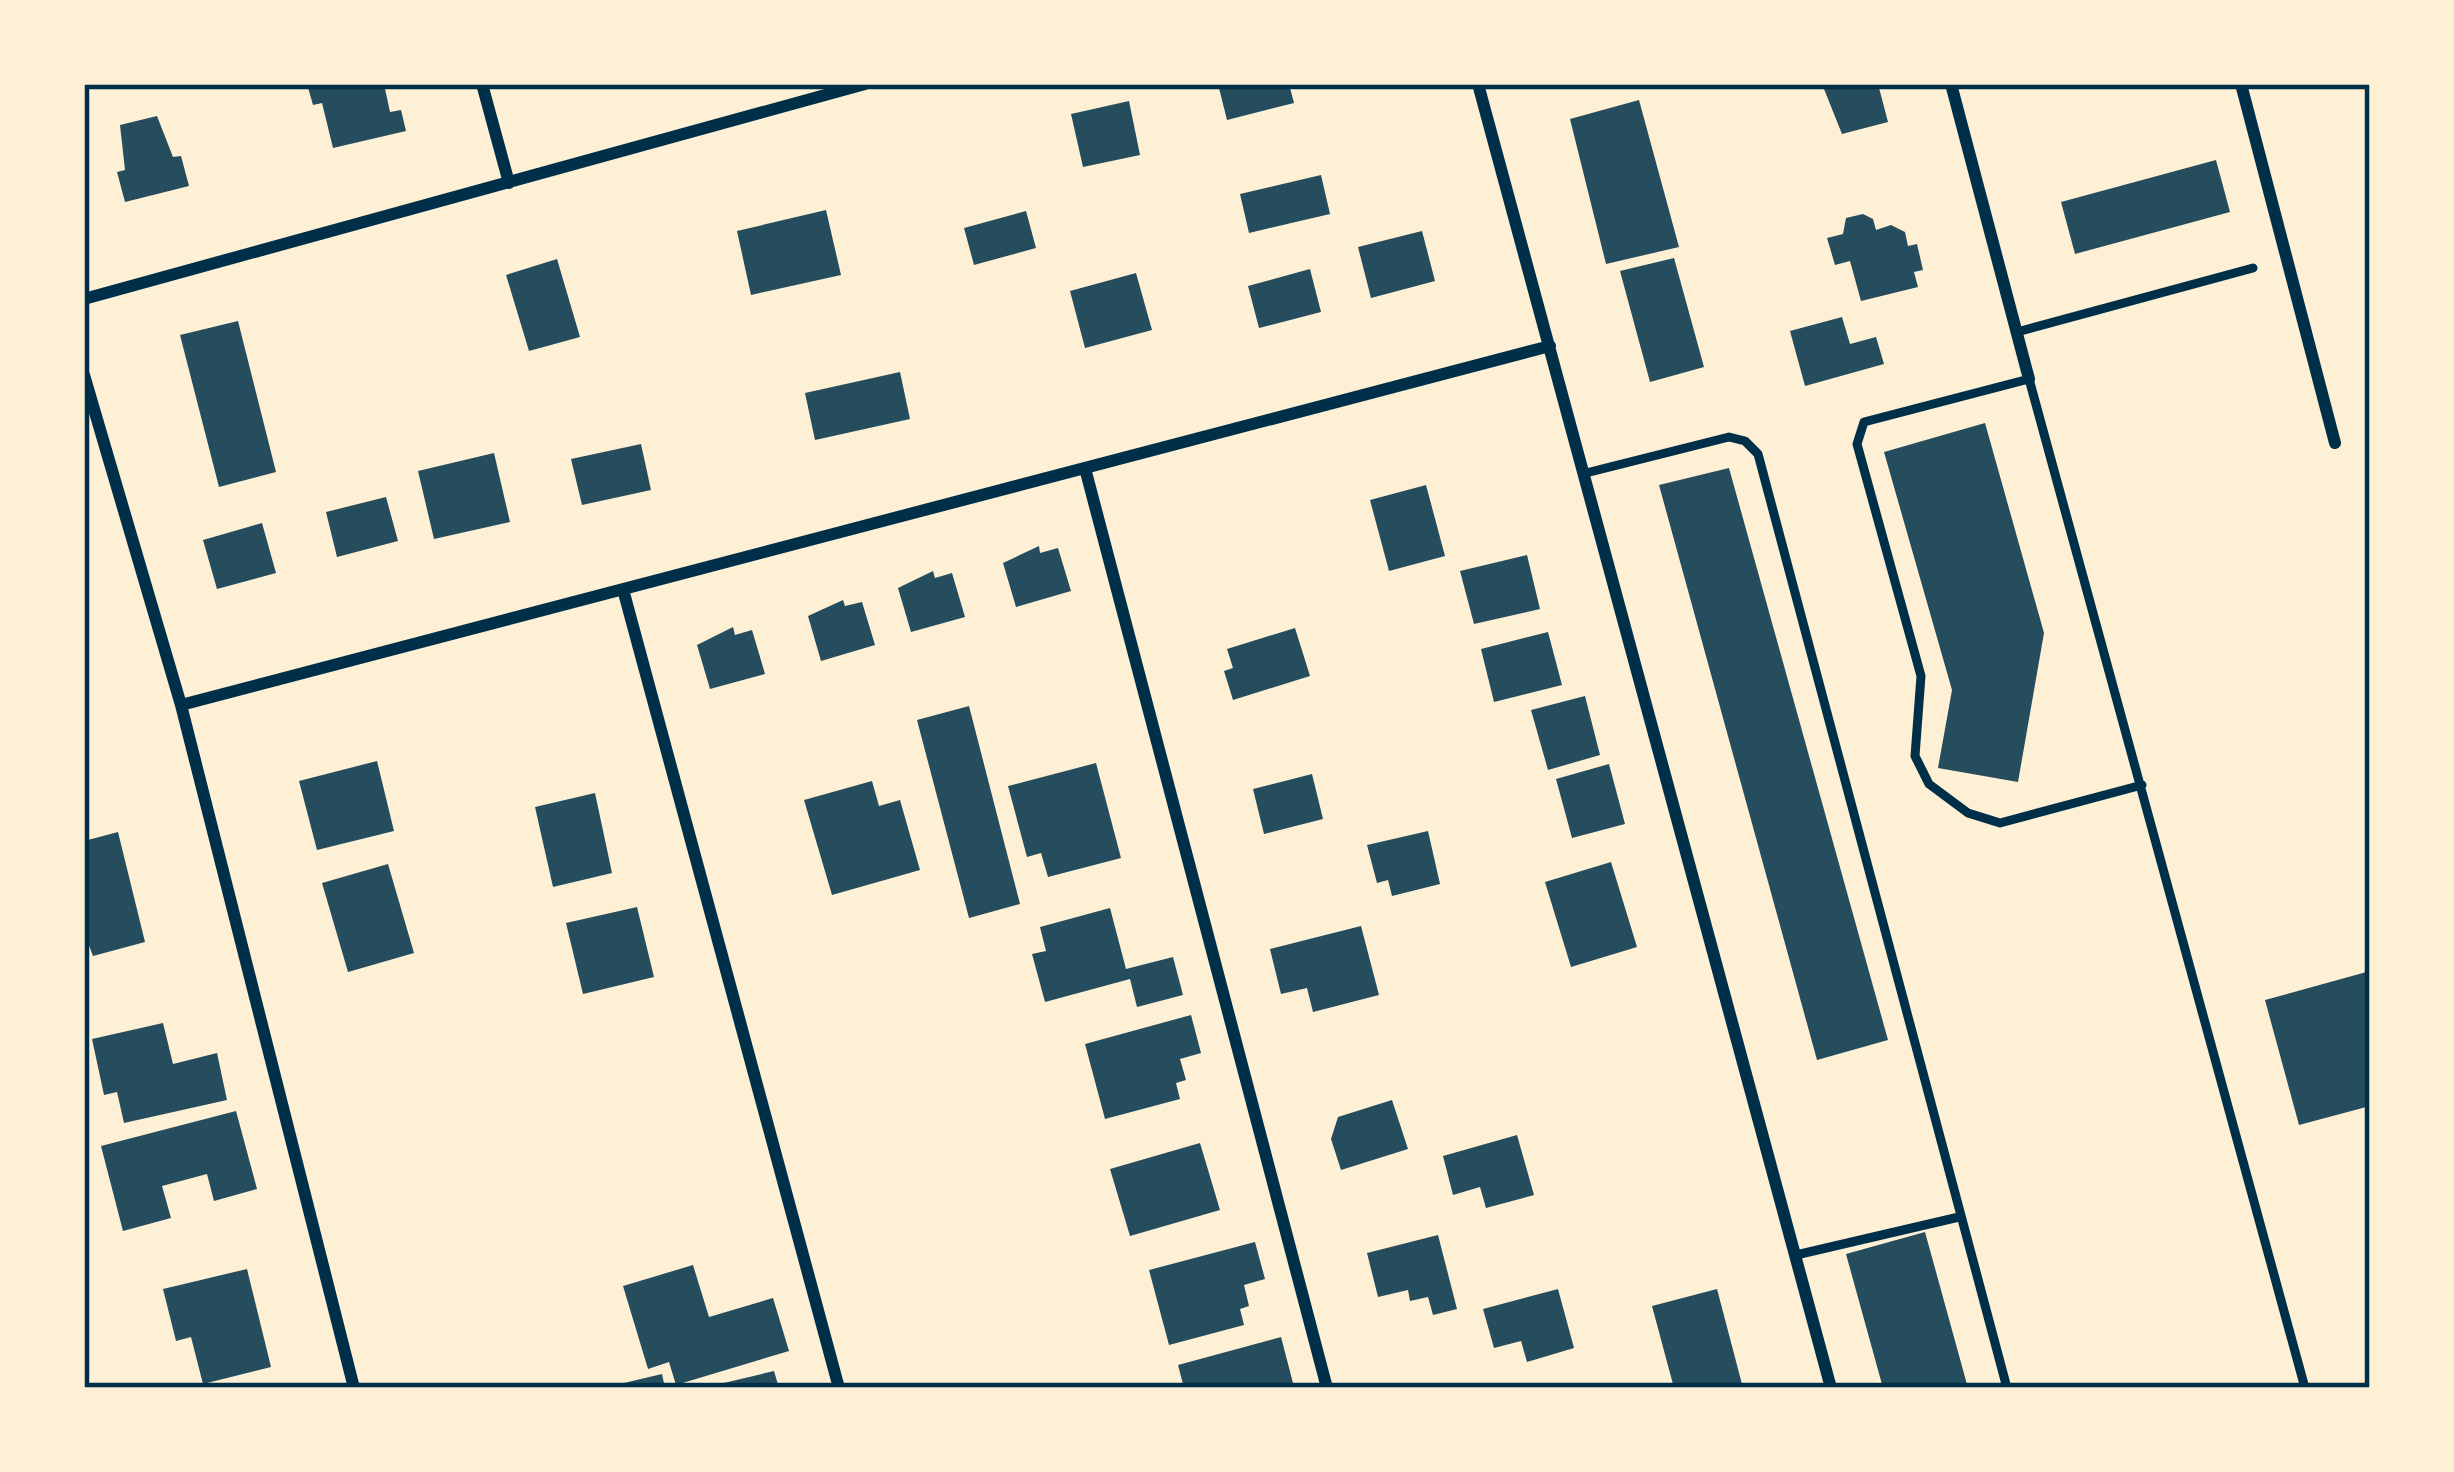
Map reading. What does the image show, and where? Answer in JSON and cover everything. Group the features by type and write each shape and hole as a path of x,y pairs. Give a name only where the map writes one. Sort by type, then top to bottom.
{"street":[{"path":"482,84 508,183"},
{"path":"84,299 865,84"},
{"path":"1478,84 1832,1388"},
{"path":"1951,84 2029,379"},
{"path":"2241,84 2335,443"},
{"path":"181,705 1086,472 1550,346"},
{"path":"84,374 181,705 353,1388"},
{"path":"1086,472 1327,1388"},
{"path":"624,593 839,1388"}],"lane":[{"path":"2017,332 2253,268"},
{"path":"2142,785 2000,823 1968,813 1929,784 1915,756 1921,676 1858,431 1875,417 2029,379 2142,785 2306,1388"},
{"path":"1586,473 1729,436 1745,441 1758,454 2007,1388"},
{"path":"1796,1255 1959,1217"}],"building":[{"path":"307,84 384,84 390,112 401,110 406,131 333,148 322,103 313,105"},
{"path":"1218,84 1289,84 1294,103 1227,120"},
{"path":"1822,84 1878,84 1888,122 1842,134"},
{"path":"1639,100 1679,247 1606,264 1570,119"},
{"path":"1129,101 1140,155 1083,167 1071,114"},
{"path":"157,116 173,157 181,156 189,186 125,202 117,172 125,170 120,125"},
{"path":"2216,160 2230,212 2075,254 2061,202"},
{"path":"1321,175 1330,214 1249,233 1240,194"},
{"path":"826,210 841,275 751,295 737,231"},
{"path":"1026,211 1036,248 974,265 964,228"},
{"path":"1863,214 1873,219 1876,230 1891,225 1905,232 1908,246 1917,244 1923,270 1914,272 1918,287 1861,301 1850,261 1835,265 1827,238 1843,234 1846,218"},
{"path":"1422,231 1435,281 1371,298 1358,247"},
{"path":"1674,258 1704,367 1650,382 1620,271"},
{"path":"557,259 580,337 529,351 506,275"},
{"path":"1310,269 1321,312 1259,328 1248,286"},
{"path":"1136,273 1152,330 1085,348 1070,291"},
{"path":"1842,317 1850,344 1876,337 1884,364 1805,386 1790,331"},
{"path":"238,321 276,472 219,487 180,335"},
{"path":"900,372 910,419 815,440 805,393"},
{"path":"1985,423 2044,633 2018,782 1938,768 1952,690 1884,452"},
{"path":"641,444 651,490 582,505 571,459"},
{"path":"494,453 510,522 434,539 418,471"},
{"path":"1729,468 1888,1040 1817,1060 1659,485"},
{"path":"1426,485 1445,556 1389,571 1370,500"},
{"path":"386,497 398,541 337,557 326,512"},
{"path":"262,523 276,573 217,589 203,540"},
{"path":"1039,546 1040,553 1058,548 1071,591 1016,607 1003,563"},
{"path":"1527,555 1540,609 1474,624 1460,571"},
{"path":"933,571 935,578 952,573 965,617 911,632 898,588"},
{"path":"843,600 845,606 862,602 875,645 821,661 808,616"},
{"path":"733,627 735,635 752,630 765,674 710,689 697,645"},
{"path":"1295,628 1310,676 1233,700 1224,671 1233,668 1227,649"},
{"path":"1548,632 1562,685 1494,702 1481,649"},
{"path":"1585,696 1600,755 1548,770 1531,710"},
{"path":"969,706 1020,904 969,918 917,720"},
{"path":"377,761 394,831 317,850 299,781"},
{"path":"1096,763 1121,858 1048,877 1041,853 1027,857 1008,786"},
{"path":"1609,764 1625,824 1572,838 1556,779"},
{"path":"1312,774 1323,819 1264,834 1253,789"},
{"path":"872,781 879,806 900,800 920,870 832,895 804,800"},
{"path":"595,793 612,873 553,887 535,807"},
{"path":"1428,831 1440,884 1392,896 1388,880 1377,883 1367,845"},
{"path":"118,832 145,942 93,956 84,932 84,841"},
{"path":"1611,862 1637,947 1571,967 1545,882"},
{"path":"388,864 414,953 348,972 322,883"},
{"path":"637,907 654,977 583,994 566,923"},
{"path":"1110,908 1126,969 1173,957 1183,995 1137,1007 1130,979 1045,1002 1032,954 1046,951 1040,927"},
{"path":"1361,926 1379,995 1313,1012 1307,988 1281,994 1270,949"},
{"path":"2370,971 2370,1106 2299,1125 2265,1000"},
{"path":"1191,1015 1201,1053 1180,1059 1186,1080 1176,1083 1180,1099 1105,1119 1085,1044"},
{"path":"163,1023 173,1064 217,1053 227,1100 124,1123 117,1092 104,1095 92,1039"},
{"path":"1392,1100 1408,1149 1341,1170 1331,1139 1338,1117"},
{"path":"236,1111 257,1189 214,1201 207,1174 162,1186 171,1218 123,1231 101,1146"},
{"path":"1517,1135 1534,1195 1486,1208 1480,1187 1453,1195 1443,1156"},
{"path":"1200,1143 1220,1210 1130,1236 1110,1169"},
{"path":"1925,1232 1968,1388 1883,1388 1846,1254"},
{"path":"1438,1235 1457,1309 1433,1315 1428,1297 1410,1301 1408,1290 1378,1297 1367,1253"},
{"path":"1255,1242 1265,1279 1244,1285 1249,1306 1240,1309 1244,1325 1169,1345 1149,1270"},
{"path":"693,1265 709,1317 773,1298 789,1351 676,1385 669,1362 648,1369 623,1286"},
{"path":"247,1269 271,1367 203,1384 191,1337 176,1341 163,1289"},
{"path":"1558,1289 1574,1348 1527,1362 1521,1341 1494,1348 1483,1309"},
{"path":"1717,1289 1743,1388 1674,1388 1652,1306"},
{"path":"1281,1337 1293,1383 1184,1388 1178,1365"},
{"path":"774,1371 779,1388 711,1388 711,1386"},
{"path":"662,1374 665,1388 611,1388 611,1386"}]}
